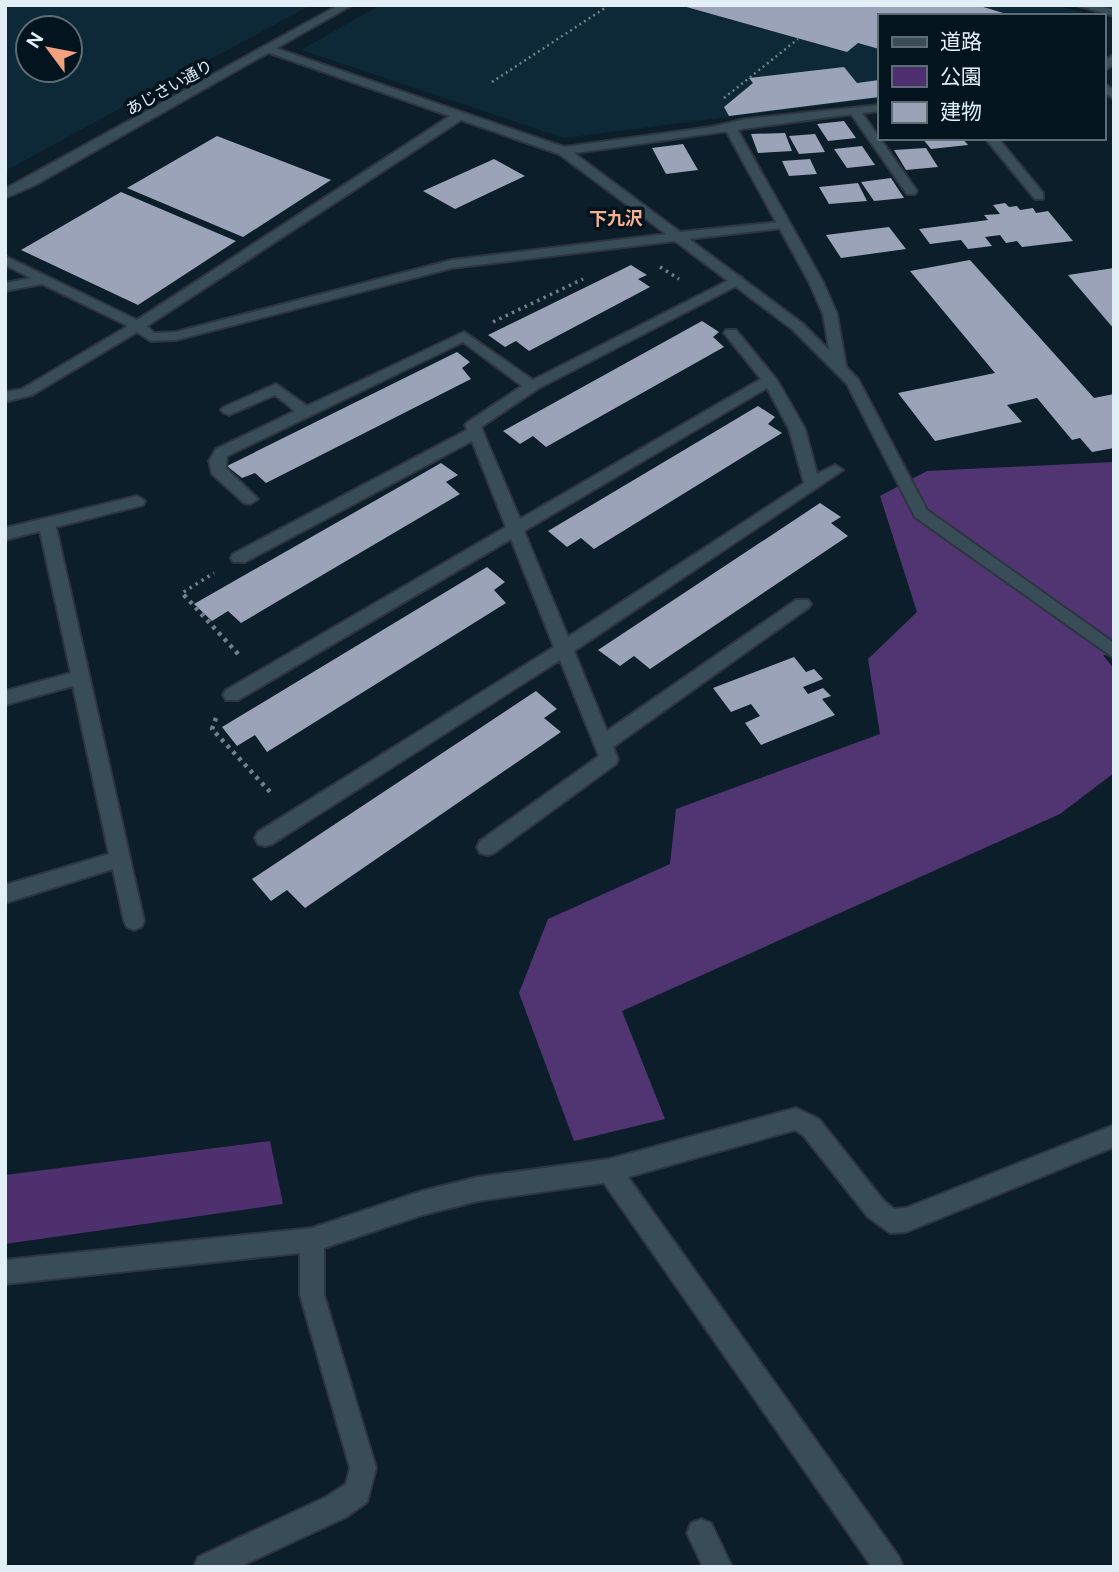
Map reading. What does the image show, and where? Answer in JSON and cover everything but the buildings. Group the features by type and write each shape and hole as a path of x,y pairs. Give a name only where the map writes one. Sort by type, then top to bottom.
{"street":[{"name":"あじさい通り","path":"5,194 347,5"},
{"path":"1081,5 1114,13"},
{"path":"268,49 563,151 797,326 853,382 921,513 1114,652"},
{"path":"563,151 878,108"},
{"path":"855,111 911,191"},
{"path":"5,397 27,392 138,326 460,115"},
{"path":"730,127 816,282 830,314 839,366"},
{"path":"993,140 1039,196"},
{"path":"5,260 138,326 151,337 176,336 452,264 783,224"},
{"path":"5,287 46,279"},
{"path":"487,847 609,759 473,425 532,386 737,280"},
{"path":"731,333 770,380 797,429 812,485"},
{"path":"250,499 218,470 217,461 221,453 464,336 532,386"},
{"path":"232,695 770,380"},
{"path":"229,410 276,389 305,412"},
{"path":"239,558 476,432"},
{"path":"265,838 564,649 835,470"},
{"path":"5,534 137,501"},
{"path":"47,524 134,921"},
{"path":"603,744 802,604"},
{"path":"5,698 79,678"},
{"path":"5,894 119,859"},
{"path":"5,1272 312,1240 422,1203 478,1189 609,1171 796,1119 811,1127 876,1209 890,1221 905,1220 1114,1136"},
{"path":"609,1171 889,1567"},
{"path":"208,1567 336,1507 357,1492 363,1468 312,1295 312,1240"},
{"path":"701,1533 718,1567"}],"path":[{"path":"492,82 606,8"},
{"path":"716,104 798,39"},
{"path":"464,336 586,277"},
{"path":"239,558 181,593 261,679"},
{"path":"232,695 218,711 212,730 296,819"}],"shaded area":[{"path":"5,5 311,5 5,171"},
{"path":"380,5 1055,5 1089,14 878,14 878,98 564,138 301,50"},
{"path":"1114,462 1114,656 1103,655 1114,669 1114,773 1060,814 622,1011 665,1119 574,1141 519,993 548,919 670,864 676,809 880,734 868,659 917,612 880,496 927,471"}],"green space":[{"path":"270,1141 283,1204 5,1244 5,1175"}],"district":[{"name":"下九沢","path":"616,219"}]}
